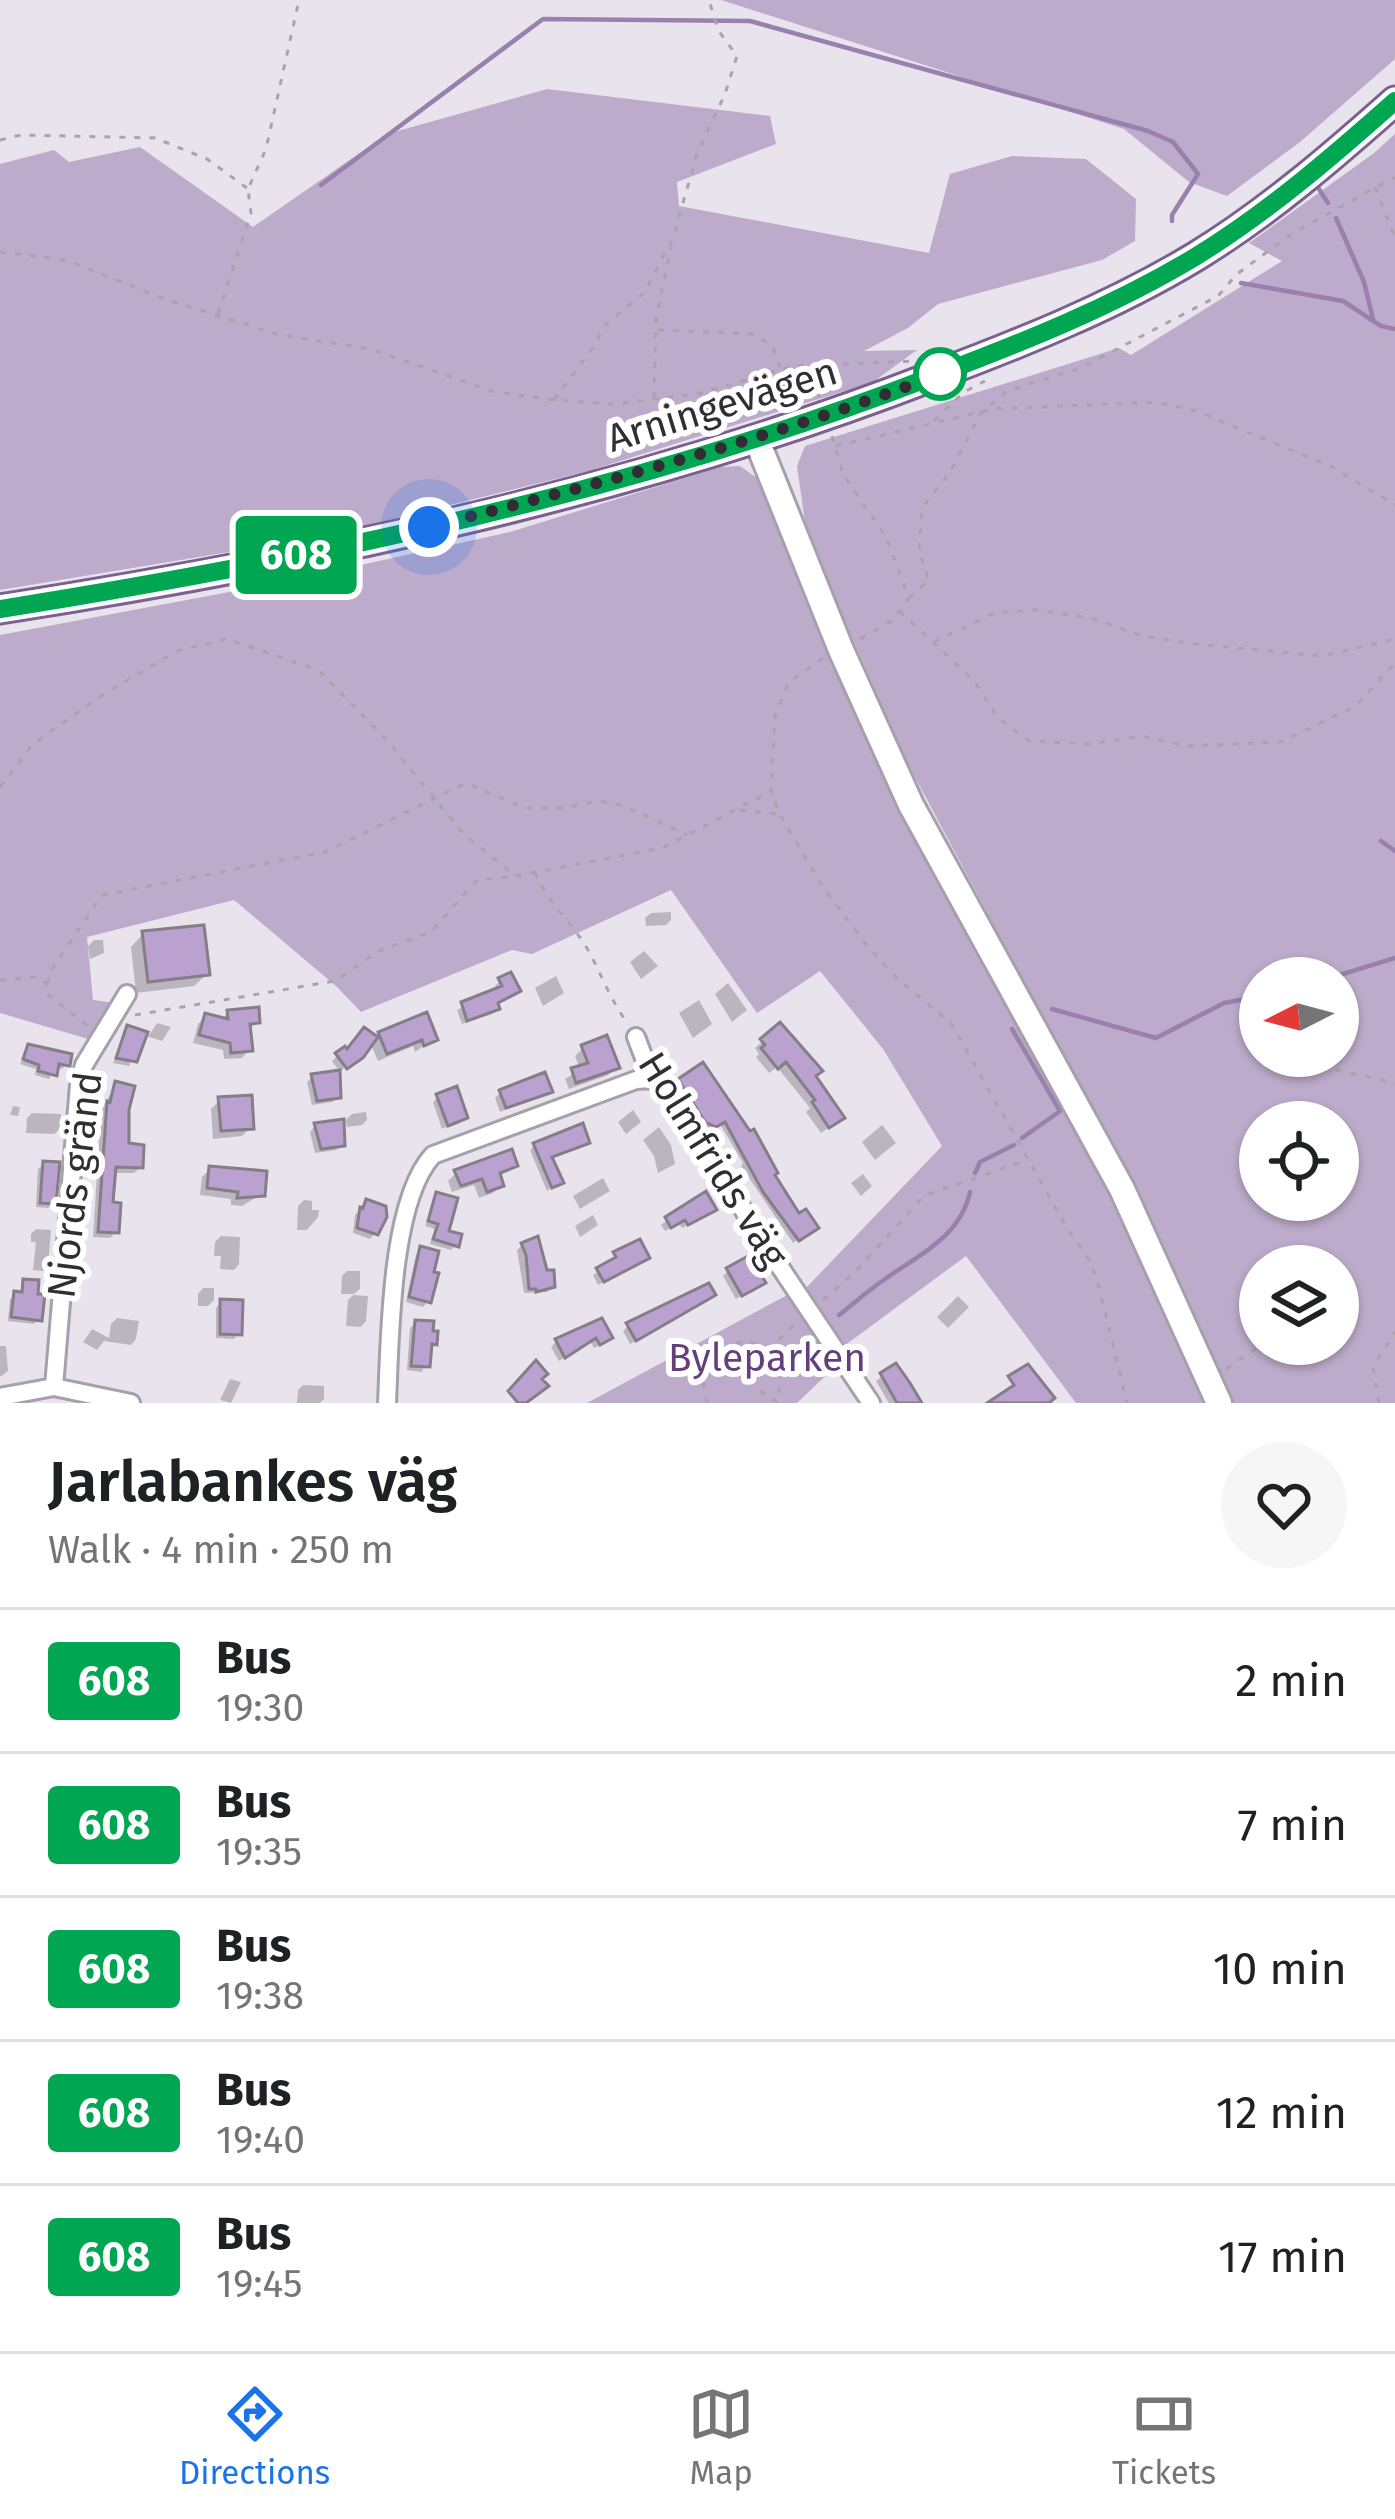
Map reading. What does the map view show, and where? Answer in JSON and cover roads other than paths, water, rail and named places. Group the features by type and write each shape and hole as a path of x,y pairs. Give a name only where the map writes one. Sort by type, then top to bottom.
{"main road":[{"name":"Arningevägen","path":"0,609 385,538 652,470 865,403 1089,314 1196,256 1311,175 1395,101"},
{"path":"756,438 841,650 911,805 1122,1189 1219,1403"}],"street":[{"name":"Njords gränd","path":"54,1387 79,1085 84,1065 127,994"},
{"name":"Holmfrids väg","path":"636,1037 652,1079 675,1097 871,1403"},
{"path":"387,1403 394,1264 420,1168 433,1155 636,1080 652,1079"},
{"path":"0,1397 54,1387 131,1403"}],"waterway":[{"path":"321,185 543,19 750,21 1148,131 1173,142 1198,174 1172,221"},
{"path":"1317,186 1328,203"},
{"path":"1336,218 1364,282 1373,319"},
{"path":"1241,283 1343,301 1381,326 1395,329"},
{"path":"1381,841 1395,851"},
{"path":"1359,969 1395,958"},
{"path":"1052,1009 1156,1038 1239,1000"},
{"path":"1012,1029 1060,1111 1022,1138"},
{"path":"975,1173 980,1162 1014,1145"},
{"path":"839,1315 948,1233 970,1192"},
{"path":"786,1368 809,1338"}],"park label":[{"name":"Byleparken","path":"767,1358"}]}
